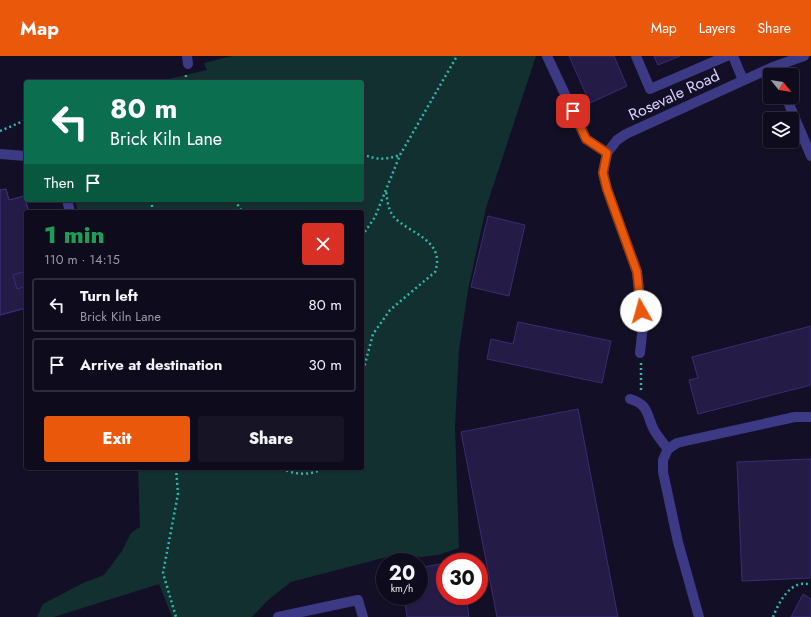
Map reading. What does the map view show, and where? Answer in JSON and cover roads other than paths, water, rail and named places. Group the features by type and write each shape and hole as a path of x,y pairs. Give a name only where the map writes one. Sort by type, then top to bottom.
{"street":[{"path":"547,56 586,139 607,153 603,173 607,189 637,272 643,324 640,353"},
{"path":"636,56 650,89 727,56"},
{"path":"733,56 744,80"},
{"name":"Rosevale Road","path":"781,68 804,56"},
{"name":"Rosevale Road","path":"607,153 618,140 626,134 744,80 763,74"},
{"path":"789,104 811,156"},
{"path":"0,154 24,156"},
{"path":"630,399 646,408 654,430 668,449"},
{"path":"699,617 678,542 664,472 663,460 668,449 677,443 690,440 795,417 811,417"},
{"path":"278,617 358,600 363,617"}]}
